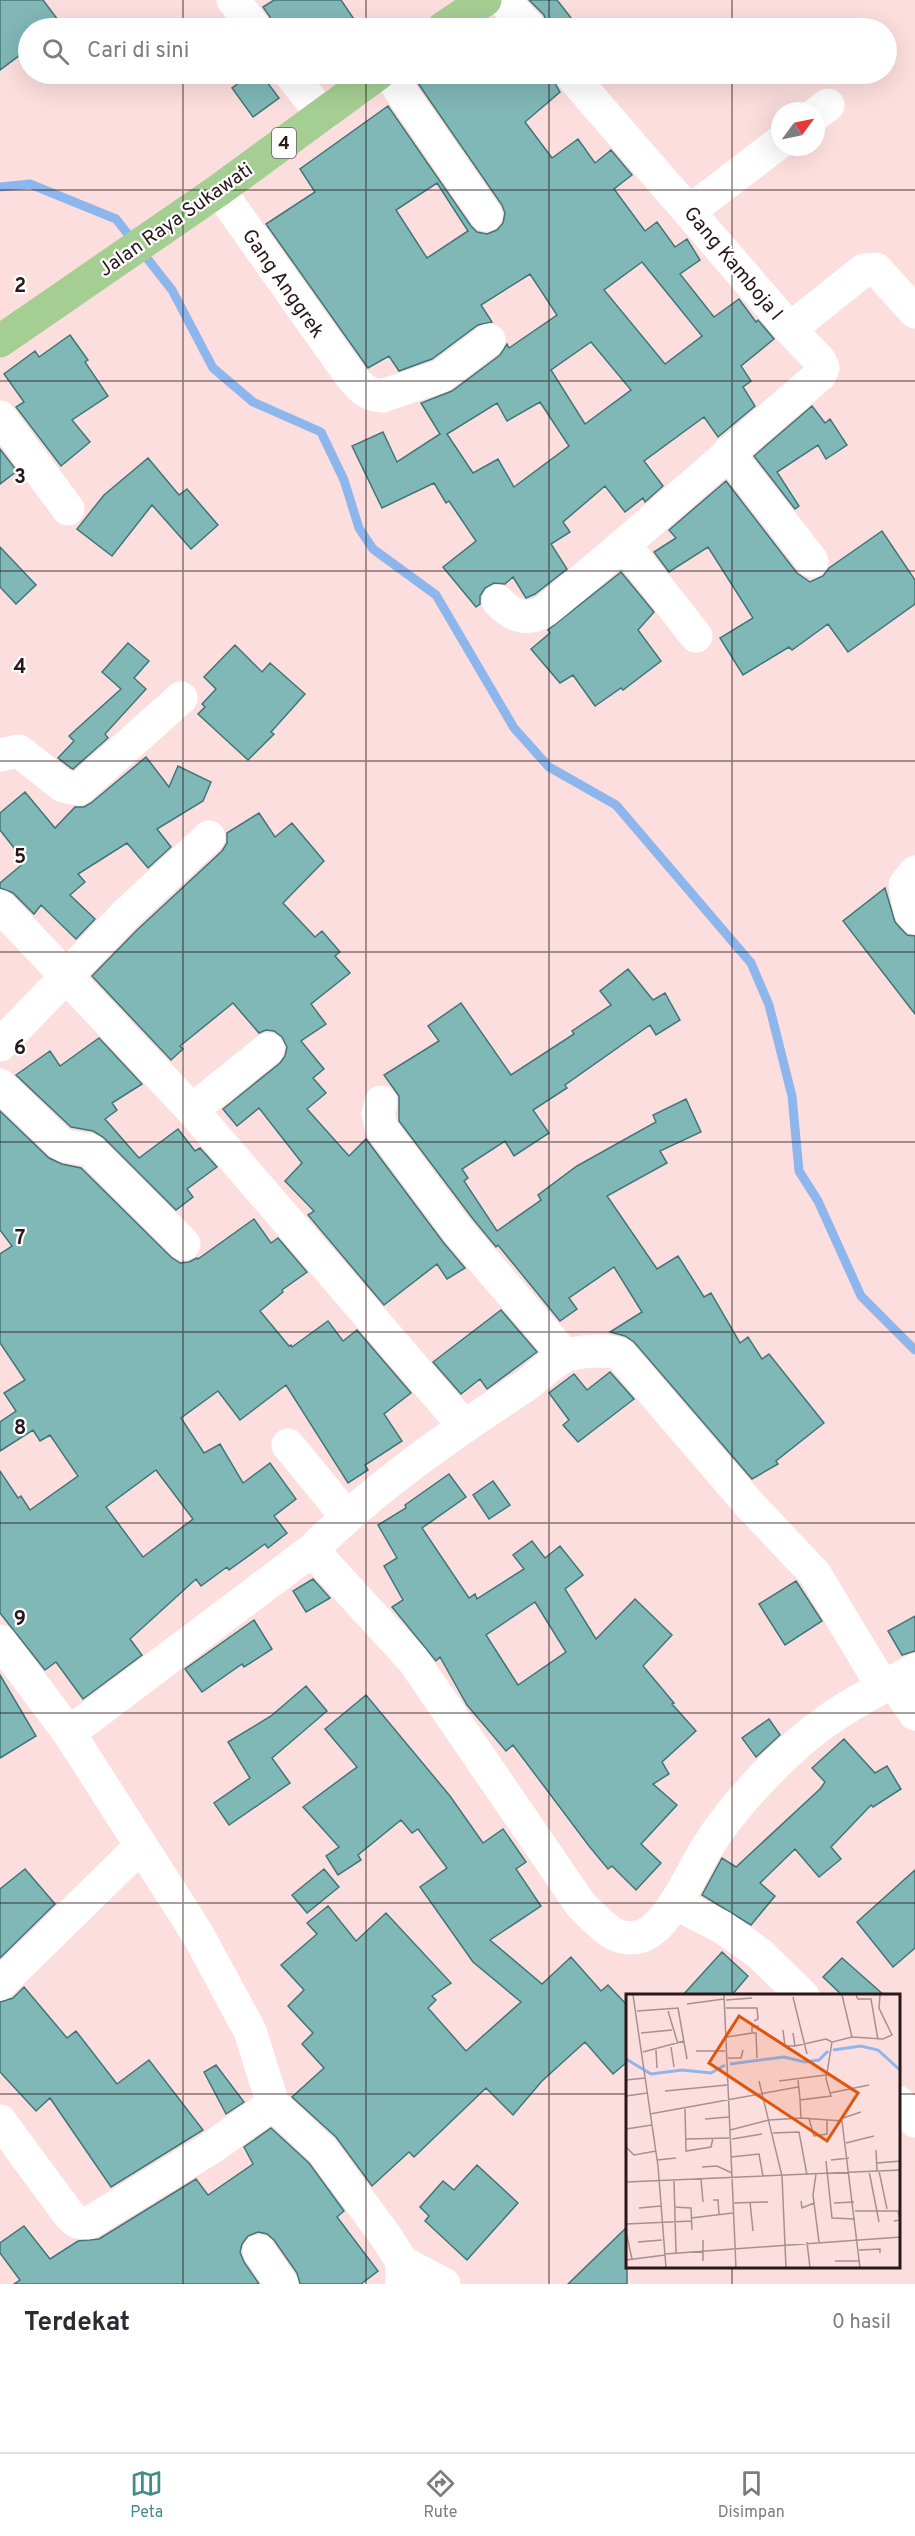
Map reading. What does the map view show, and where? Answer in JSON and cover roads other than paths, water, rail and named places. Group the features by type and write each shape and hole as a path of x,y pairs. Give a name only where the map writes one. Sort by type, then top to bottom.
{"highway":[{"path":"458,18 485,0"},
{"name":"Jalan Raya Sukawati","path":"0,341 219,190 365,84"}],"street":[{"path":"233,0 247,18"},
{"path":"503,0 520,18"},
{"path":"298,84 323,116"},
{"path":"396,84 486,215"},
{"name":"Gang Kamboja I","path":"579,84 790,329 864,270 871,268 876,269 915,312"},
{"path":"690,211 771,149"},
{"name":"Gang Anggrek","path":"219,190 350,375 365,392 382,396 441,376 489,340"},
{"path":"498,601 509,614 525,618 537,616 625,546 823,371 820,361 790,329"},
{"path":"0,417 68,509"},
{"path":"728,453 812,561"},
{"path":"625,546 696,636"},
{"path":"0,754 18,751 63,786 79,789 181,698"},
{"path":"0,1045 128,912 209,837"},
{"path":"915,872 905,885 908,904 915,918"},
{"path":"0,906 192,1110 464,1426"},
{"path":"192,1110 268,1049"},
{"path":"0,1085 59,1142 65,1146 90,1150 183,1244"},
{"path":"381,1102 378,1114 382,1129 458,1231 565,1356"},
{"path":"69,1733 312,1550 346,1516 464,1426 565,1356 591,1352 620,1354 748,1503 814,1574 897,1680 915,1714"},
{"path":"288,1446 346,1516"},
{"path":"312,1550 413,1660 581,1905 610,1933 626,1938 643,1936 656,1927 675,1903 708,1846 744,1797 827,1720 897,1680"},
{"path":"0,1641 69,1733 197,1933 250,2031 273,2104 323,2151 402,2273 444,2284"},
{"path":"0,1984 140,1847"},
{"path":"675,1903 722,1927 760,1954 801,1994"},
{"path":"0,2121 70,2216 77,2222 89,2223 202,2154 273,2104"},
{"path":"259,2251 282,2284"}],"waterway":[{"path":"0,187 30,184 116,219 172,290 213,368 253,402 321,432 344,480 359,528 373,549 436,595 514,728 549,767 616,805 751,963 769,1005 792,1096 799,1171 818,1201 861,1296 915,1350"}]}
